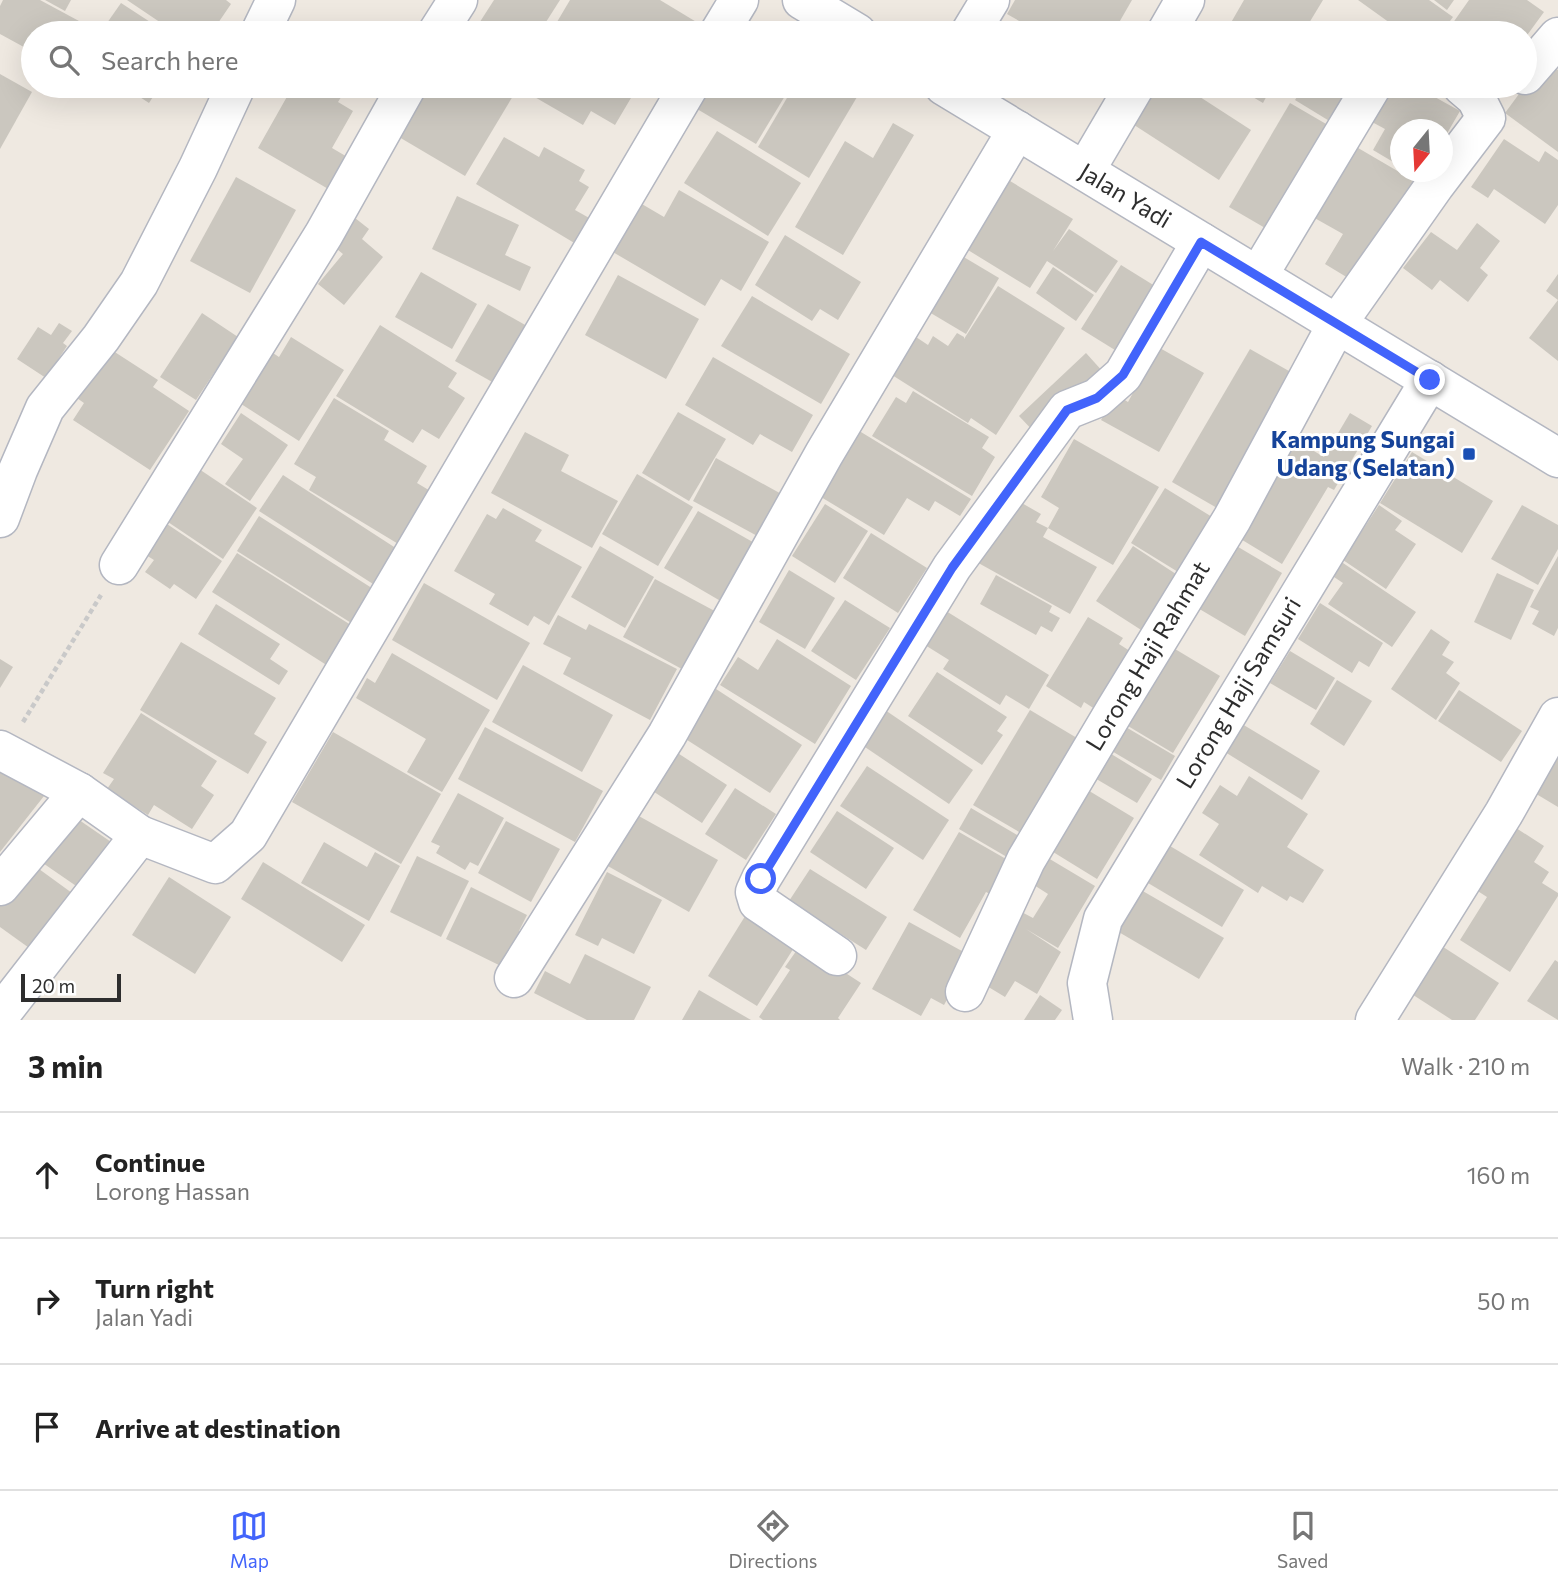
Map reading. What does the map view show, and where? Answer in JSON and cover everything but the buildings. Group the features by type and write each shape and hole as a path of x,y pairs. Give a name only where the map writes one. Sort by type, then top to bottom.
{"street":[{"path":"266,21 276,0"},
{"path":"445,21 458,0"},
{"path":"726,21 739,0"},
{"path":"802,0 837,21"},
{"path":"977,21 990,0"},
{"path":"1173,21 1185,0"},
{"path":"1537,61 1558,37"},
{"path":"0,518 45,408 101,338 139,283 230,98"},
{"path":"119,565 324,234 400,98"},
{"path":"2,751 79,792 140,835 215,864 247,835 682,98"},
{"name":"Jalan Yadi","path":"964,98 1430,380 1554,448"},
{"path":"1085,172 1128,98"},
{"path":"1258,276 1365,98"},
{"path":"1476,98 1486,118"},
{"name":"Lorong Haji Rahmat","path":"965,992 1026,860 1232,519 1337,324 1434,185 1504,98"},
{"path":"514,978 667,735 824,454 1017,130"},
{"path":"837,956 758,902 755,892 761,879 952,568 1067,410 1097,398 1123,375 1201,242"},
{"name":"Lorong Haji Samsuri","path":"1093,1020 1087,983 1102,919 1430,380"},
{"path":"1375,1020 1504,813 1558,717"},
{"path":"0,886 79,792"},
{"path":"0,1015 140,835"}],"path":[{"path":"2,751 119,565"}],"place":[{"name":"Kampung Sungai Udang (Selatan)","path":"1469,454"}],"route":[{"path":"761,879 952,568 1067,410 1097,398 1123,375 1201,242 1430,380"}]}
